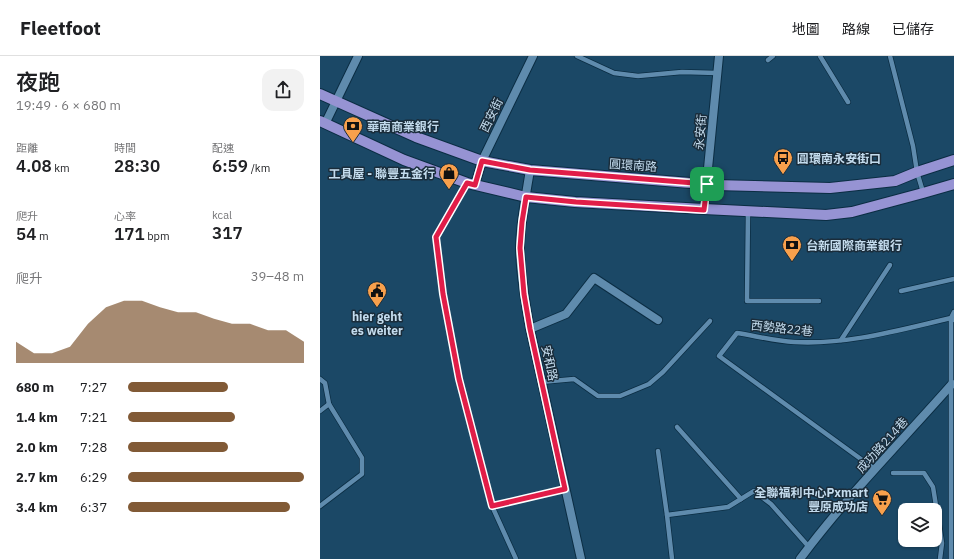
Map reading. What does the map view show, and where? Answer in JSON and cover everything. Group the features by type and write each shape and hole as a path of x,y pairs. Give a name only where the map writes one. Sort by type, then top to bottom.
{"main road":[{"name":"圓環南路","path":"320,94 416,137 482,161 530,170 707,184 830,188 895,181 954,160"},
{"path":"322,122 404,160 471,184 526,197 576,202 704,210 826,215 852,212 954,184"}],"street":[{"path":"322,122 336,102 358,56"},
{"name":"西安街","path":"471,184 533,56"},
{"name":"永安街","path":"704,210 719,56"},
{"name":"安和路","path":"530,170 522,222 520,248 524,294 541,382 581,559"},
{"path":"530,329 566,314 594,278 658,320"},
{"name":"成功路214巷","path":"800,559 842,507 952,384"}],"lane":[{"path":"577,56 614,73 638,76 682,72 718,73"},
{"path":"768,60 773,56"},
{"path":"820,56 848,102"},
{"path":"890,56 913,146 917,172 923,193"},
{"path":"471,184 436,237 443,294 459,379 492,506 516,559"},
{"path":"748,211 747,301 819,301"},
{"path":"841,340 890,265"},
{"path":"901,290 954,279"},
{"path":"952,559 952,319 954,312"},
{"name":"西勢路22巷","path":"876,470 718,356 737,333 793,342 819,342 870,337 952,319"},
{"path":"541,382 574,379 598,396 620,396 649,384 663,372 710,321"},
{"path":"320,379 325,383 329,404 362,458 362,474 320,506"},
{"path":"320,411 329,404"},
{"path":"677,427 741,499"},
{"path":"658,451 672,559"},
{"path":"893,473 924,473 933,487 942,543 940,559"},
{"path":"492,506 565,489"},
{"path":"667,515 728,507 754,491 771,504 809,547"}],"place":[{"name":"華南商業銀行","path":"353,143"},
{"name":"圓環南永安街口","path":"783,175"},
{"name":"工具屋 - 聯豐五金行","path":"449,190"},
{"name":"台新國際商業銀行","path":"792,262"},
{"name":"hier geht es weiter","path":"377,308"},
{"name":"全聯福利中心Pxmart 豐原成功店","path":"882,516"}],"route":[{"path":"482,161 530,170 707,184 704,210 576,202 526,197 520,248 524,294 530,329 565,489 492,506 459,379 443,294 436,237 467,183 475,185 482,161"}]}
